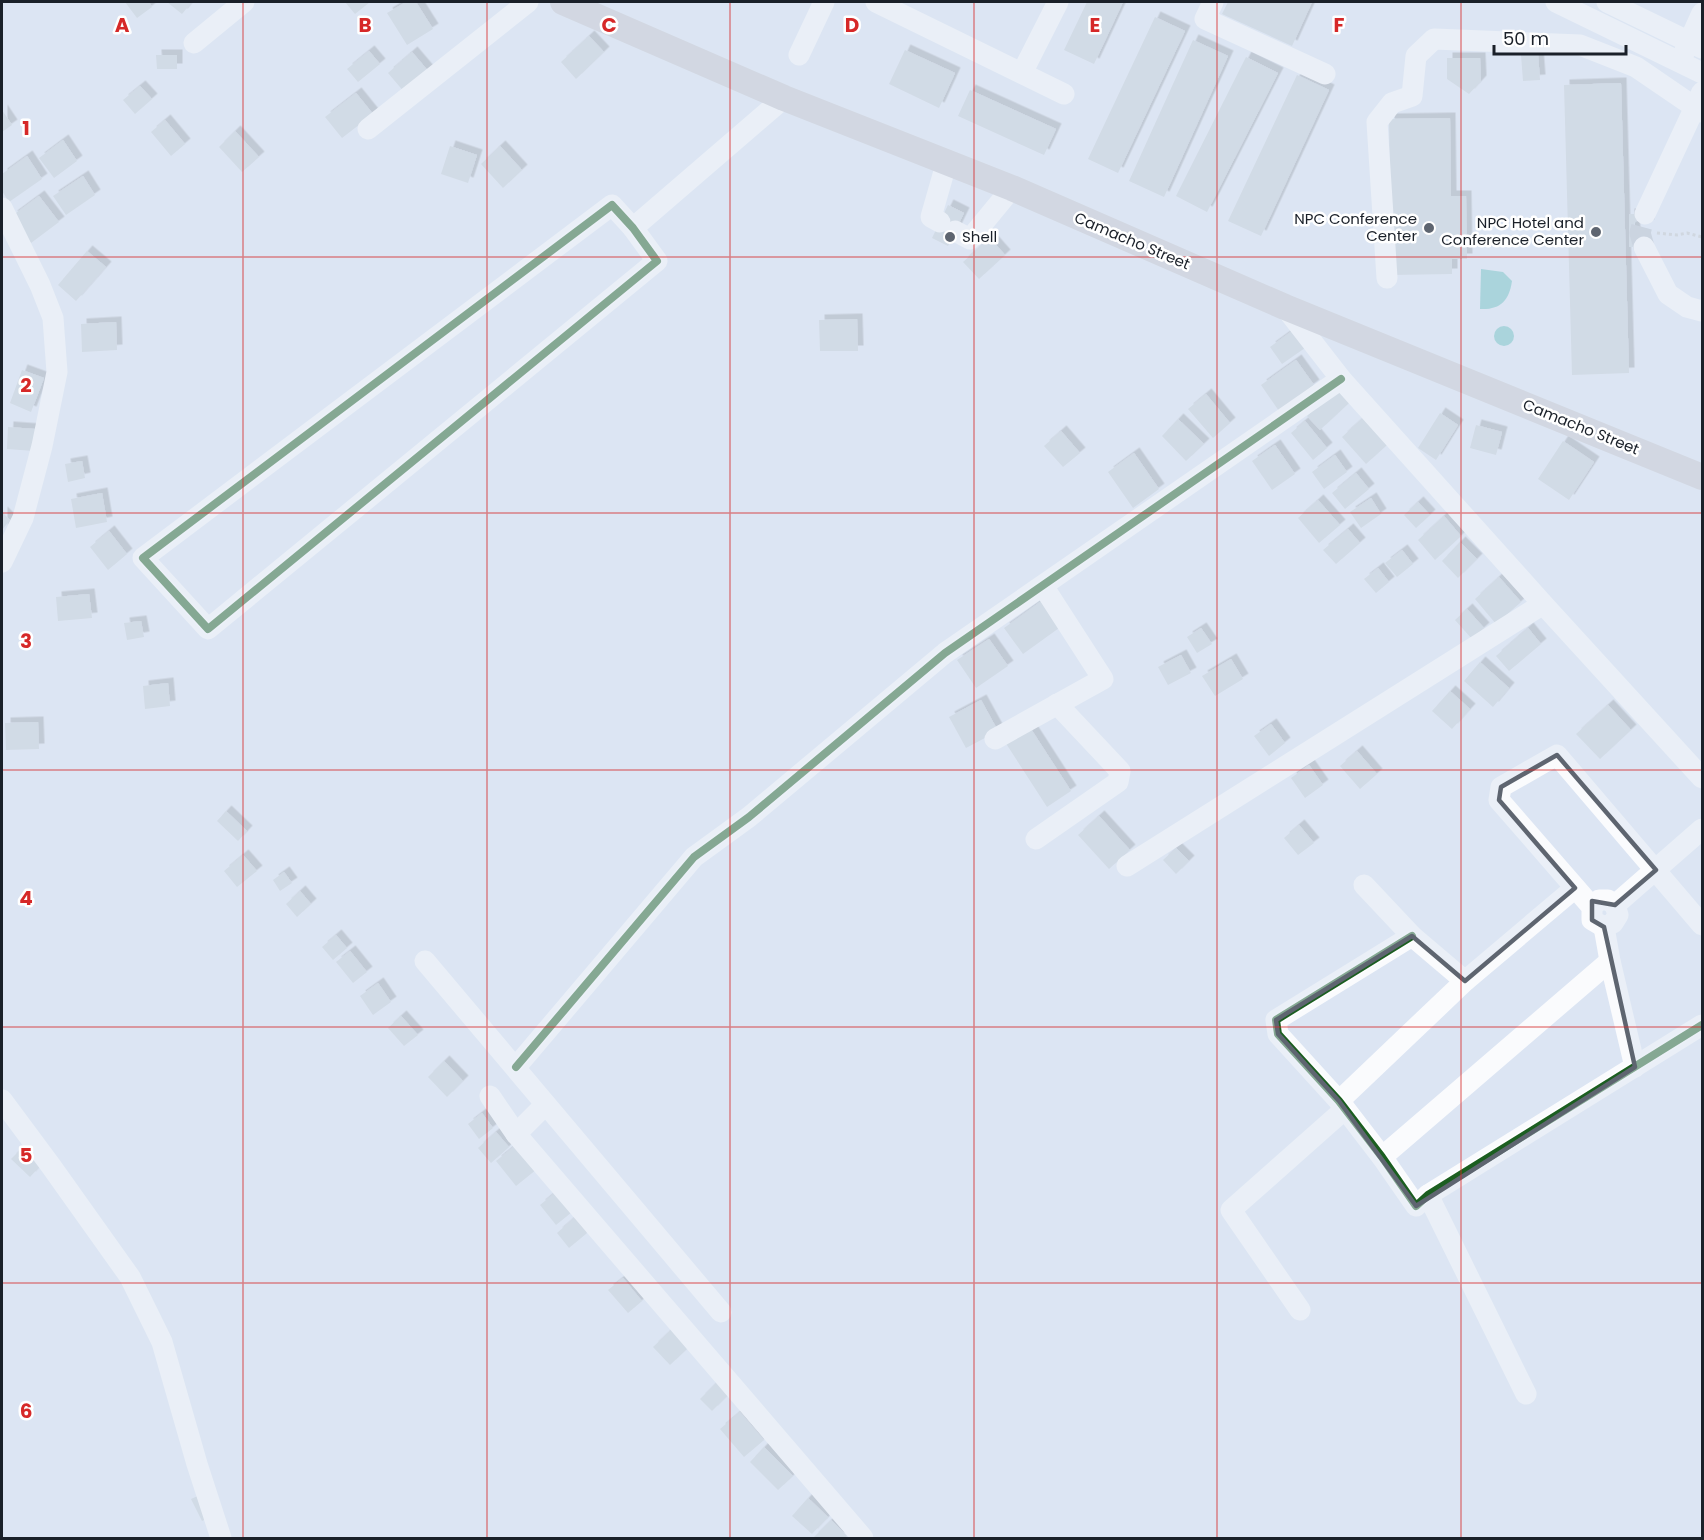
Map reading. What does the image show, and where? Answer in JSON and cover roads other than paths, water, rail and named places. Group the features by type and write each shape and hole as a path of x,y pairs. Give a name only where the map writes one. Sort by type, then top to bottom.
{"main road":[{"name":"Camacho Street","path":"563,2 784,98 1012,188 1285,307 1702,477"}],"street":[{"path":"194,43 244,2"},
{"path":"368,129 528,2"},
{"path":"799,54 824,2"},
{"path":"876,2 1064,94"},
{"path":"1022,73 1058,2"},
{"path":"1213,2 1205,19 1325,74"},
{"path":"1556,2 1696,67 1696,45 1702,13"},
{"path":"1607,2 1696,45"},
{"path":"1386,278 1377,122 1392,103 1412,96 1416,56 1434,39 1580,45 1635,67 1700,104 1646,232 1668,294 1688,307 1702,311"},
{"path":"633,228 784,98"},
{"path":"947,161 931,217 970,239 1012,188"},
{"path":"612,205 633,228 657,261 208,629 143,558 612,205"},
{"path":"2,208 40,285 53,318 57,372 42,446 23,518 2,561"},
{"path":"1285,307 1341,379 1702,778"},
{"path":"516,1067 694,857 749,817 945,653 1341,379"},
{"path":"995,739 1103,679 1043,586"},
{"path":"1127,866 1543,604"},
{"path":"1036,838 1118,782 1120,771 1057,704"},
{"path":"1635,1067 1604,927 1593,920 1592,907 1499,800 1501,787 1557,755 1702,925"},
{"path":"1616,905 1702,829"},
{"path":"1364,885 1412,936 1466,981"},
{"path":"1300,1310 1231,1210 1342,1105 1466,981 1575,888"},
{"path":"1592,907 1599,900 1608,900 1616,905 1618,915 1613,923 1604,927"},
{"path":"1412,936 1276,1020 1278,1034 1342,1105 1416,1206 1428,1195 1702,1025"},
{"path":"425,961 721,1312"},
{"path":"1382,1157 1610,962"},
{"path":"490,1096 516,1134 863,1539"},
{"path":"2,1100 130,1277 162,1342 221,1539"},
{"path":"516,1134 545,1105"},
{"path":"1428,1195 1526,1394"}],"tunnel":[{"path":"1644,247 1640,233 1645,214"}],"place":[{"name":"NPC Conference Center","path":"1429,228"},
{"name":"NPC Hotel and Conference Center","path":"1596,232"},
{"name":"Shell","path":"950,237"}]}
